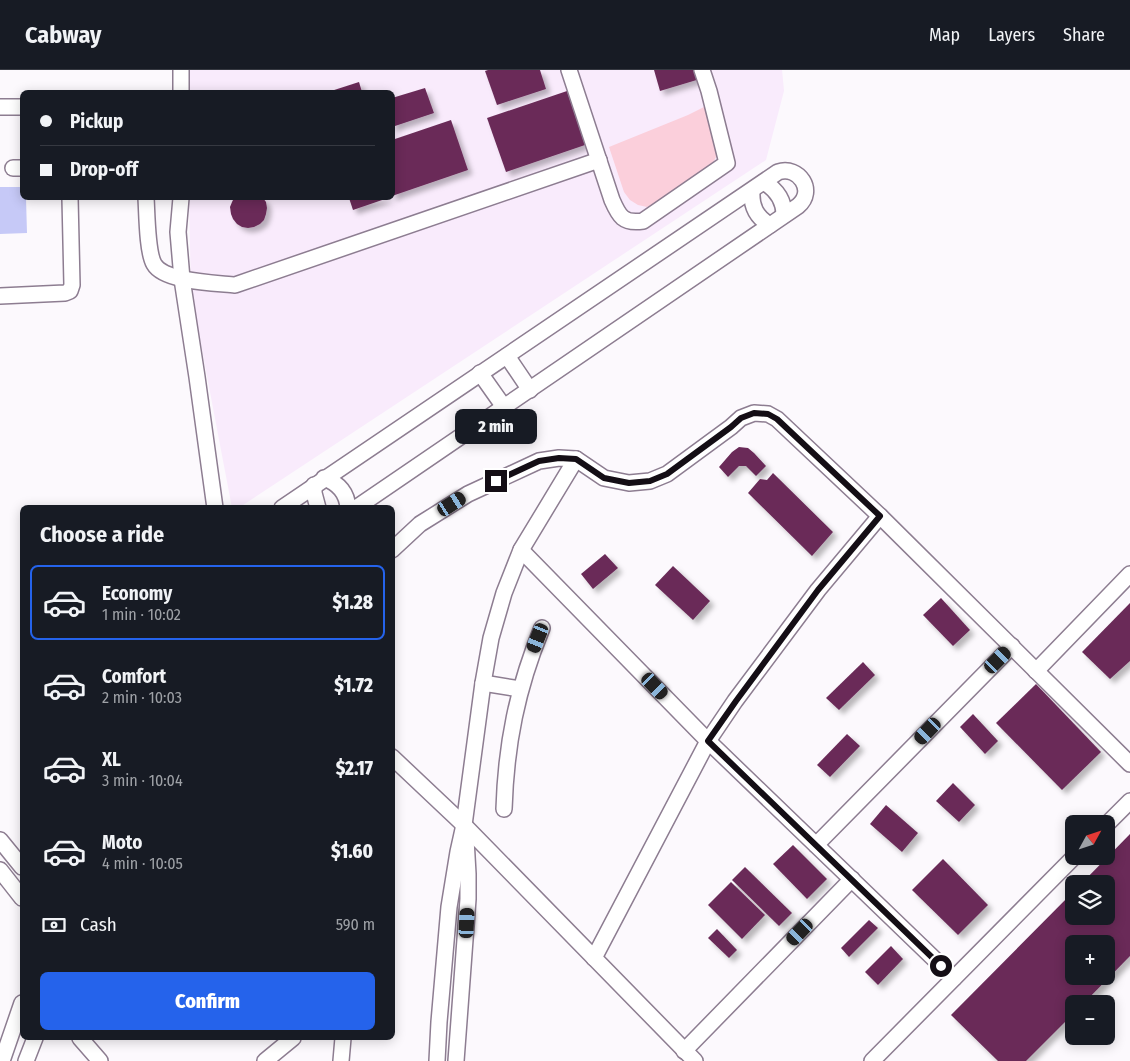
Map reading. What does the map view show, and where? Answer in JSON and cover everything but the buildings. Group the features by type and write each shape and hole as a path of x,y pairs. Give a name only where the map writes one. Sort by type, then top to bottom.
{"street":[{"path":"181,70 181,90"},
{"path":"569,70 612,200 618,212 625,220 633,222 643,221 727,163 702,70"},
{"path":"0,107 20,107"},
{"path":"146,200 150,253 154,264 159,270 182,279 236,285 598,160"},
{"path":"286,505 778,172 784,170 795,173 800,178 805,187 806,194 803,202 360,505"},
{"path":"758,186 774,189 781,198 784,215"},
{"path":"758,186 753,205 755,211 764,222 770,225"},
{"path":"0,296 66,294 70,291 72,285 70,200"},
{"path":"180,200 178,232 182,279 216,505"},
{"path":"506,356 530,390"},
{"path":"480,373 504,407"},
{"path":"395,534 420,524 468,494 539,461 559,458 576,459 604,478 629,483 650,481 667,474 741,418 754,413 768,414 777,419 880,516 1130,764"},
{"path":"437,1061 449,907 464,825 491,638 521,550 576,459"},
{"path":"319,482 331,481 338,485 346,497 347,505"},
{"path":"317,505 314,493 319,482"},
{"path":"594,958 708,741 818,590 880,516"},
{"path":"395,547 420,524"},
{"path":"521,550 708,741 954,978"},
{"path":"1036,671 1130,574"},
{"path":"504,809 507,761 513,720 520,689 542,628"},
{"path":"816,845 1012,646"},
{"path":"483,683 520,689"},
{"path":"395,760 464,825 689,1056 852,879"},
{"path":"1115,816 1130,801"},
{"path":"456,1061 468,899 464,825"},
{"path":"0,840 20,865"},
{"path":"872,1061 1066,865"},
{"path":"0,870 20,895"},
{"path":"2,1061 20,1009"},
{"path":"26,1061 34,1040"},
{"path":"82,1040 100,1061"},
{"path":"265,1061 291,1040"},
{"path":"341,1061 343,1040"}],"shaded area":[{"path":"186,70 782,70 784,91 766,160 243,505 231,505 191,292 189,200 395,200 395,90 187,90"},
{"path":"712,103 720,149 714,161 706,170 667,197 647,207 638,205 630,200 624,192 609,147 688,115"}],"water":[{"path":"0,187 20,187 20,200 26,200 27,233 0,234"}],"route":[{"path":"496,481 539,461 559,458 576,459 604,478 629,483 650,481 667,474 741,418 754,413 768,414 777,419 880,516 818,590 708,741 941,966"}]}
